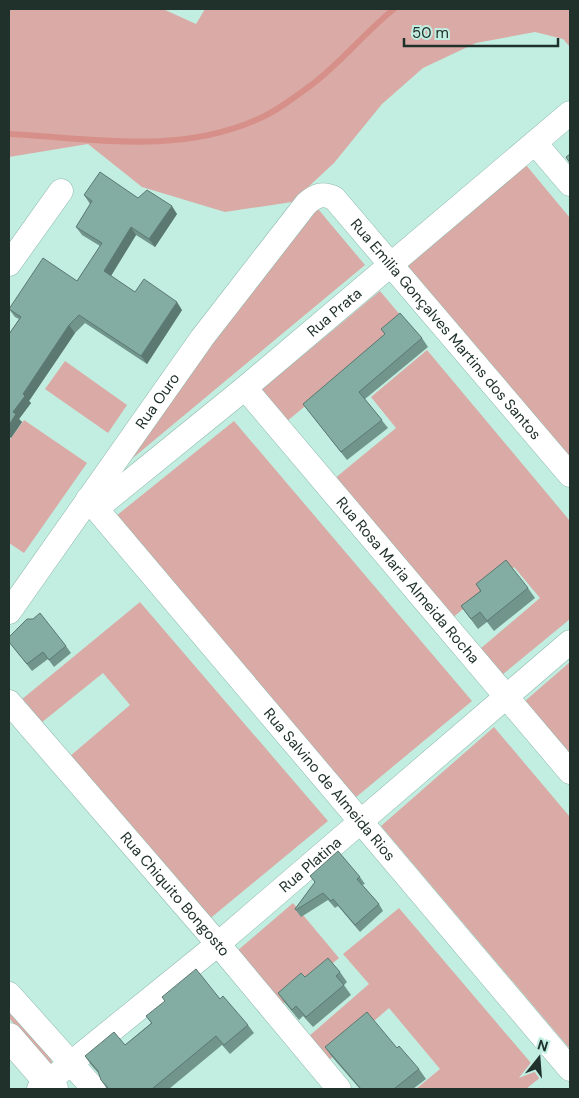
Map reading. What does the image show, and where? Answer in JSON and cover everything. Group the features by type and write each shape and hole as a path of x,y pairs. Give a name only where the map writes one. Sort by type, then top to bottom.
{"street":[{"name":"Rua Prata","path":"92,504 245,388 570,113"},
{"path":"535,143 570,184"},
{"path":"9,264 61,191"},
{"name":"Rua Emilia Gonçalves Martins dos Santos","path":"314,196 322,194 334,198 570,475"},
{"name":"Rua Ouro","path":"9,612 92,504 202,338 314,196"},
{"name":"Rua Rosa Maria Almeida Rocha","path":"245,388 570,772"},
{"name":"Rua Salvino de Almeida Rios","path":"92,504 570,1069"},
{"name":"Rua Platina","path":"47,1087 71,1062 218,944 570,642"},
{"name":"Rua Chiquito Bongosto","path":"9,702 218,944 339,1089"},
{"path":"9,994 94,1089"},
{"path":"9,1037 47,1087"}],"shaded area":[{"path":"9,9 163,9 196,24 205,9 570,9 570,47 563,39 535,32 476,43 423,68 382,104 334,163 292,202 225,212 142,187 88,144 9,157"},
{"path":"526,165 570,218 570,461 406,268"},
{"path":"313,203 365,265 128,462"},
{"path":"380,291 406,322 286,422 260,391"},
{"path":"427,350 570,521 570,619 502,675 480,649 540,598 514,567 451,619 334,479 396,428 371,397"},
{"path":"65,361 127,405 108,433 45,389"},
{"path":"24,420 87,463 24,553 9,543 9,441"},
{"path":"234,421 472,701 355,798 116,516"},
{"path":"140,602 328,821 207,921 69,757 130,705 103,673 41,723 21,700"},
{"path":"570,662 570,755 525,701"},
{"path":"494,727 570,817 570,1049 381,826"},
{"path":"293,903 339,958 282,1005 237,951"},
{"path":"399,908 542,1076 526,1089 416,1089 440,1069 389,1008 329,1060 308,1037 369,984 343,954"},
{"path":"9,1010 51,1058 52,1063 48,1063 9,1018"}],"building":[{"path":"570,154 570,163 566,157"},
{"path":"100,172 138,198 147,190 172,206 149,239 131,227 104,271 135,292 144,279 177,302 141,356 79,315 69,325 23,394 25,396 13,412 16,414 9,425 9,334 21,317 9,309 43,258 77,281 102,243 76,227 92,201 84,195"},
{"path":"400,313 422,338 359,392 382,420 341,452 303,404 385,334 381,329"},
{"path":"506,560 528,588 487,621 480,612 471,619 461,606 481,591 476,584"},
{"path":"40,613 66,646 49,660 43,652 27,664 9,642 9,637 27,619 33,619"},
{"path":"338,851 360,877 357,879 379,904 355,925 333,899 331,901 323,893 295,909 315,882 310,876"},
{"path":"328,958 340,972 336,976 344,985 306,1017 296,1006 292,1010 278,993 301,973 305,977"},
{"path":"196,969 220,999 223,996 248,1025 224,1045 216,1036 152,1089 109,1089 101,1080 98,1071 85,1056 114,1032 125,1045 152,1023 146,1016 165,1001 162,997"},
{"path":"367,1012 397,1048 399,1046 419,1069 394,1089 361,1089 325,1047"}],"waterway":[{"path":"9,134 134,142 195,138 226,131 270,113 310,86 394,9"}]}
